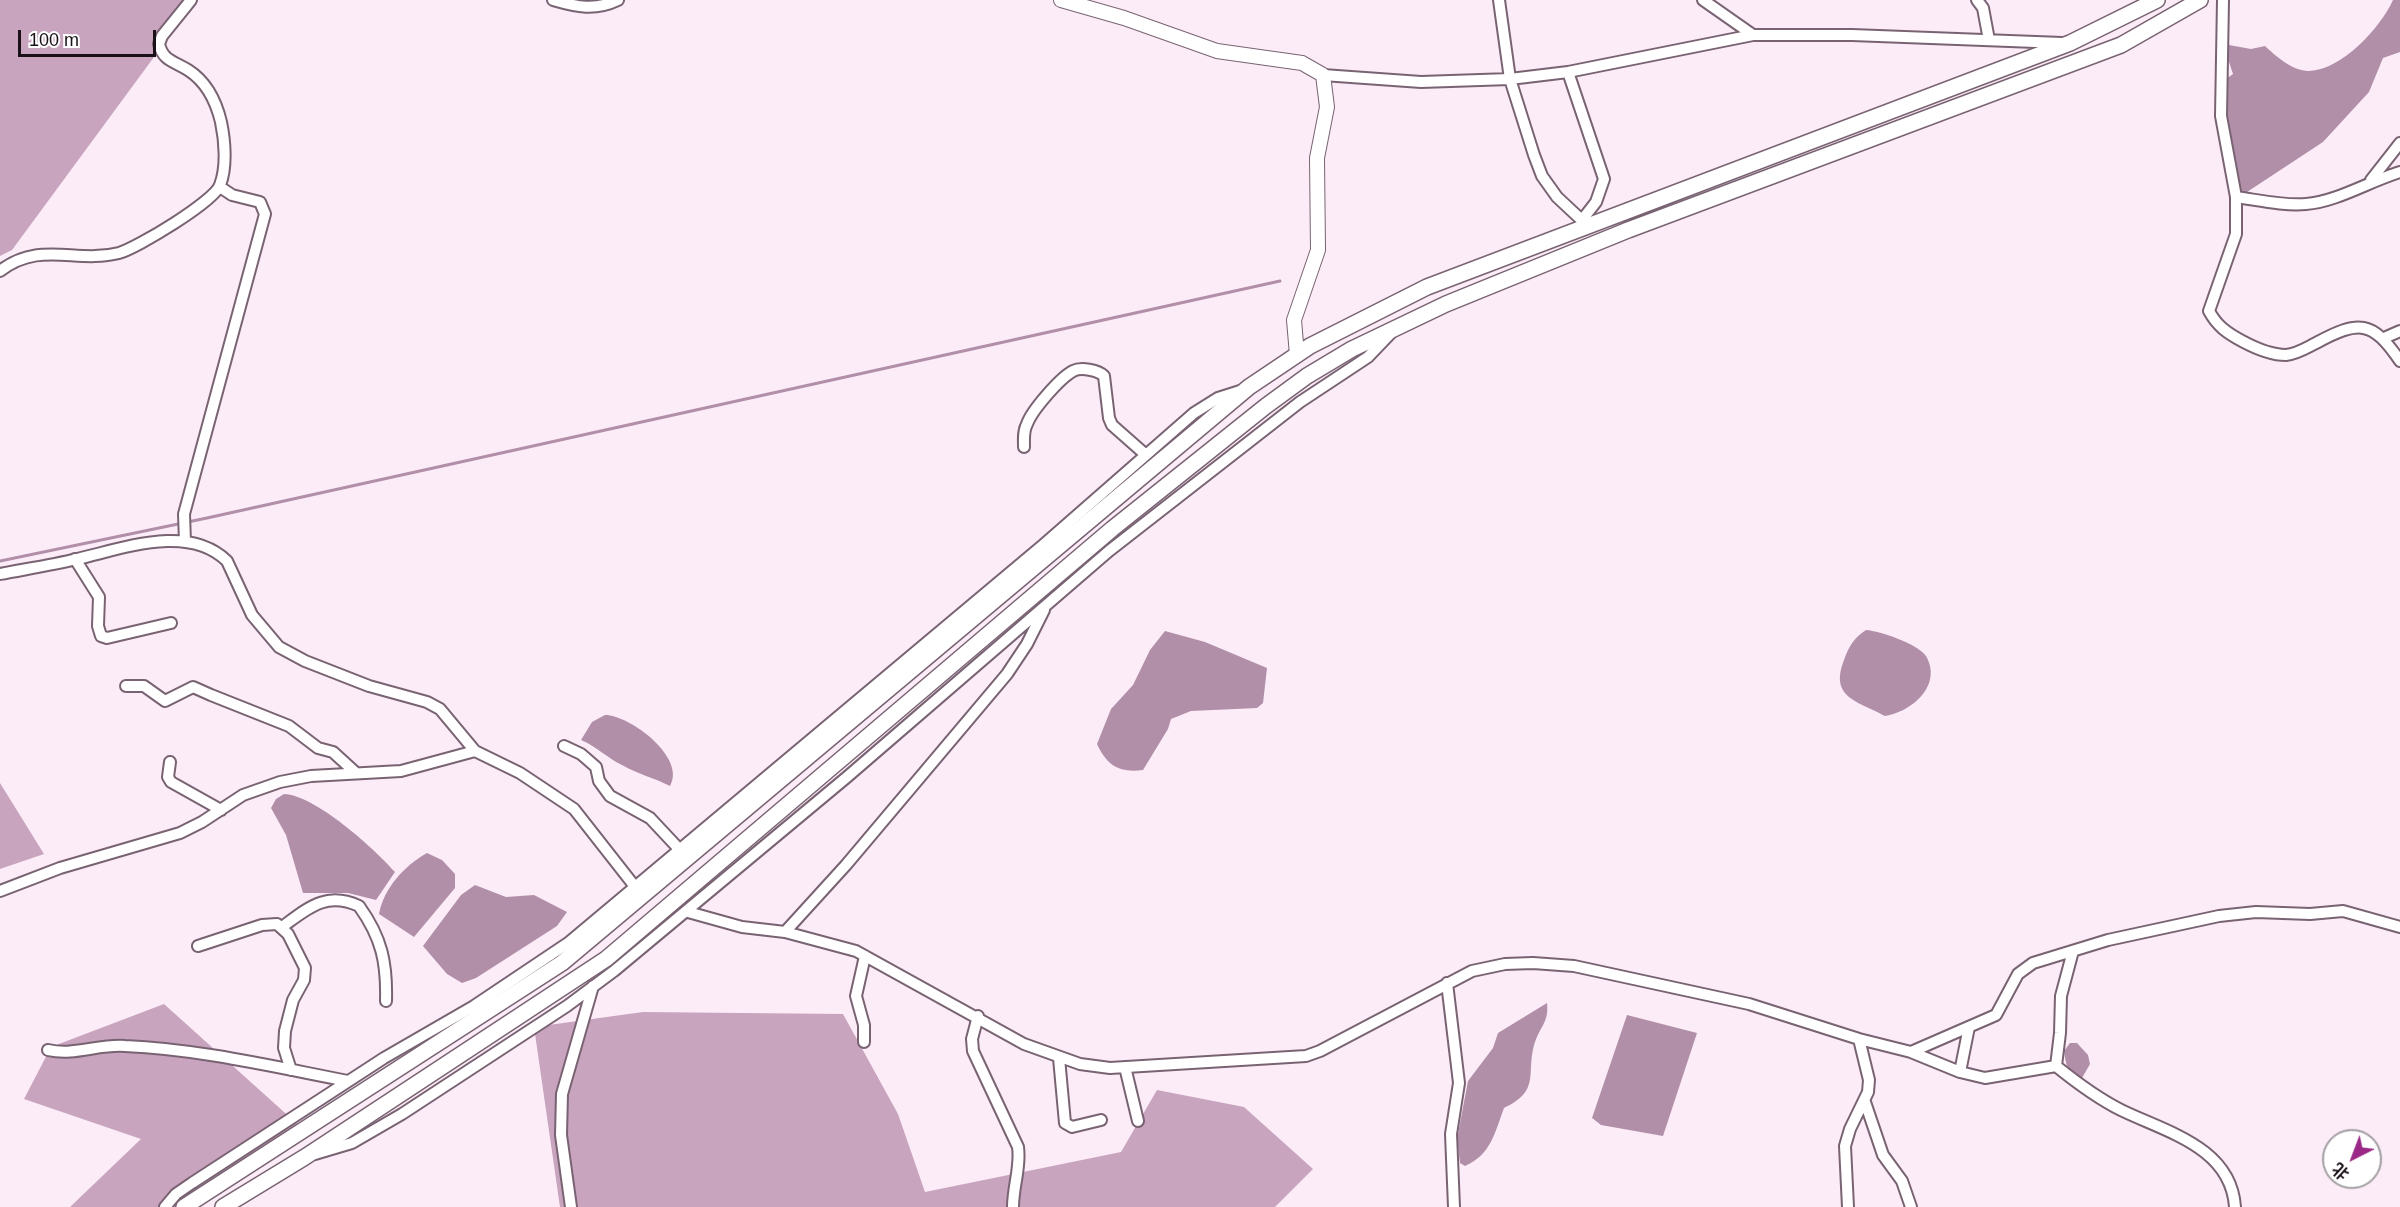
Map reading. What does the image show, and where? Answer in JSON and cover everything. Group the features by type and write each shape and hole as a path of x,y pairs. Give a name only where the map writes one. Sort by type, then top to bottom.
{"highway":[{"path":"184,1207 562,963 1249,387 1297,355 1356,321 1427,287 1585,223 2070,43 2157,0"},
{"path":"223,1207 304,1157 606,959 1112,529 1266,406 1352,349 1446,304 1628,230 2121,45 2200,0"}],"main road":[{"path":"1061,0 1124,18 1217,51 1302,63 1323,75 1327,107 1317,158 1318,250 1294,320 1297,355"}],"street":[{"path":"0,271 23,256 119,253 154,237 211,197 220,187 224,164 223,144 221,123 213,97 206,86 189,70 166,58 159,44 162,36 191,0"},
{"path":"553,0 577,8 589,8 605,6 618,0"},
{"path":"1499,0 1510,79 1542,176 1557,198 1585,223 1604,179 1568,72"},
{"path":"1703,0 1753,35"},
{"path":"1977,0 1983,8 1989,40"},
{"path":"2223,0 2221,116 2236,197 2235,243 2210,301 2209,311 2215,322 2225,332 2254,348 2285,355 2299,352 2348,328 2368,330 2384,338 2400,361"},
{"path":"1323,75 1421,82 1510,79 1568,72 1753,35 1852,35 2070,43"},
{"path":"2371,180 2400,143"},
{"path":"2236,197 2304,204 2331,198 2371,180 2400,172"},
{"path":"184,537 184,514 265,214 260,202 232,195 220,187"},
{"path":"304,1157 352,1143 402,1114 593,986 688,912 1109,551 1251,440 1318,390 1368,357 1398,327"},
{"path":"2384,338 2400,331"},
{"path":"1024,447 1024,431 1032,415 1069,374 1078,369 1096,371 1104,376 1112,425 1146,455"},
{"path":"165,1207 192,1183 348,1082 535,967 636,888 1205,405 1249,387"},
{"path":"0,574 75,560 150,542 184,537 210,549 227,561 252,615 279,646 305,661 369,686 427,702 440,709 475,751 520,772 574,809 636,888"},
{"path":"75,560 99,597 98,626 101,636 107,638 171,623"},
{"path":"785,932 846,865 1007,674 1027,644 1046,606"},
{"path":"126,686 144,686 165,701 186,689 193,687 203,689 211,695 289,726 318,748 333,752 356,773"},
{"path":"564,746 581,754 596,767 599,781 610,796 650,818 680,850"},
{"path":"0,891 60,868 180,833 243,795 280,782 311,776 401,771 475,751"},
{"path":"170,762 168,777 171,782 221,810"},
{"path":"282,927 308,908 325,901 338,899 359,906 381,945 387,969 386,1001"},
{"path":"1911,1052 1996,1015 2013,983 2025,967 2108,940 2219,916 2256,912 2310,914 2343,911 2400,927"},
{"path":"688,912 742,927 785,932 866,956 1024,1044 1059,1059 1080,1064 1125,1067 1305,1056 1320,1051 1472,971 1505,964 1533,963 1574,966 1749,1004 1859,1039 1911,1052 1960,1072 1985,1078 2056,1066 2084,1089 2105,1102 2186,1138 2201,1148 2222,1169 2231,1184 2235,1207"},
{"path":"198,946 262,925 277,924 282,927 305,968 285,1031 285,1048 291,1070"},
{"path":"2056,1066 2061,1033 2061,996 2073,951"},
{"path":"864,1042 864,1026 856,996 866,956"},
{"path":"1447,983 1459,1083 1451,1134 1454,1207"},
{"path":"571,1207 561,1135 562,1094 593,986"},
{"path":"978,1017 972,1039 973,1051 1018,1147 1020,1163 1014,1187 1013,1207"},
{"path":"1960,1072 1969,1027"},
{"path":"1848,1207 1845,1146 1850,1129 1865,1102 1869,1080 1859,1039"},
{"path":"48,1050 70,1053 124,1046 291,1070 348,1082"},
{"path":"1059,1059 1065,1123 1072,1127 1101,1120"},
{"path":"1125,1067 1138,1121"},
{"path":"1865,1102 1883,1155 1902,1181 1911,1207"}],"shaded area":[{"path":"0,0 196,0 12,250 0,256"},
{"path":"2393,0 2400,0 2400,52 2383,58 2369,92 2323,142 2247,192 2237,194 2224,137 2226,79 2233,74 2228,59 2221,50 2229,45 2251,49 2265,46 2296,68 2309,71 2322,69 2347,55 2359,45 2370,34"},
{"path":"1866,630 1889,636 1922,651 1930,667 1930,677 1922,696 1895,714 1885,716 1856,702 1843,690 1840,683 1840,673 1848,651 1855,639"},
{"path":"1165,631 1205,642 1267,668 1263,703 1257,708 1191,711 1171,719 1168,729 1143,770 1121,769 1105,758 1097,744 1111,709 1133,685 1150,650"},
{"path":"605,715 628,722 653,740 671,763 673,775 670,786 628,768 581,740 592,722"},
{"path":"0,783 44,854 0,869"},
{"path":"284,794 311,803 343,824 395,872 376,900 348,893 303,893 286,835 271,808 276,799"},
{"path":"427,853 442,860 455,874 455,888 414,937 379,914 385,895 396,879 410,864"},
{"path":"475,885 506,897 534,895 567,912 557,926 476,978 462,983 447,974 423,946 461,895"},
{"path":"1547,1003 1546,1019 1532,1053 1528,1087 1516,1101 1504,1108 1495,1134 1481,1156 1465,1166 1460,1163 1457,1139 1468,1081 1493,1048 1498,1033"},
{"path":"164,1004 304,1130 165,1207 70,1207 141,1139 24,1099 51,1047"},
{"path":"643,1012 843,1014 898,1114 925,1192 1121,1152 1157,1090 1244,1107 1313,1169 1275,1207 560,1207 534,1027"},
{"path":"1627,1015 1697,1033 1663,1136 1601,1125 1592,1118"},
{"path":"2070,1043 2077,1043 2088,1055 2090,1064 2082,1078 2070,1072 2067,1064 2064,1051"}],"waterway":[{"path":"0,561 207,518 1280,281"}]}
